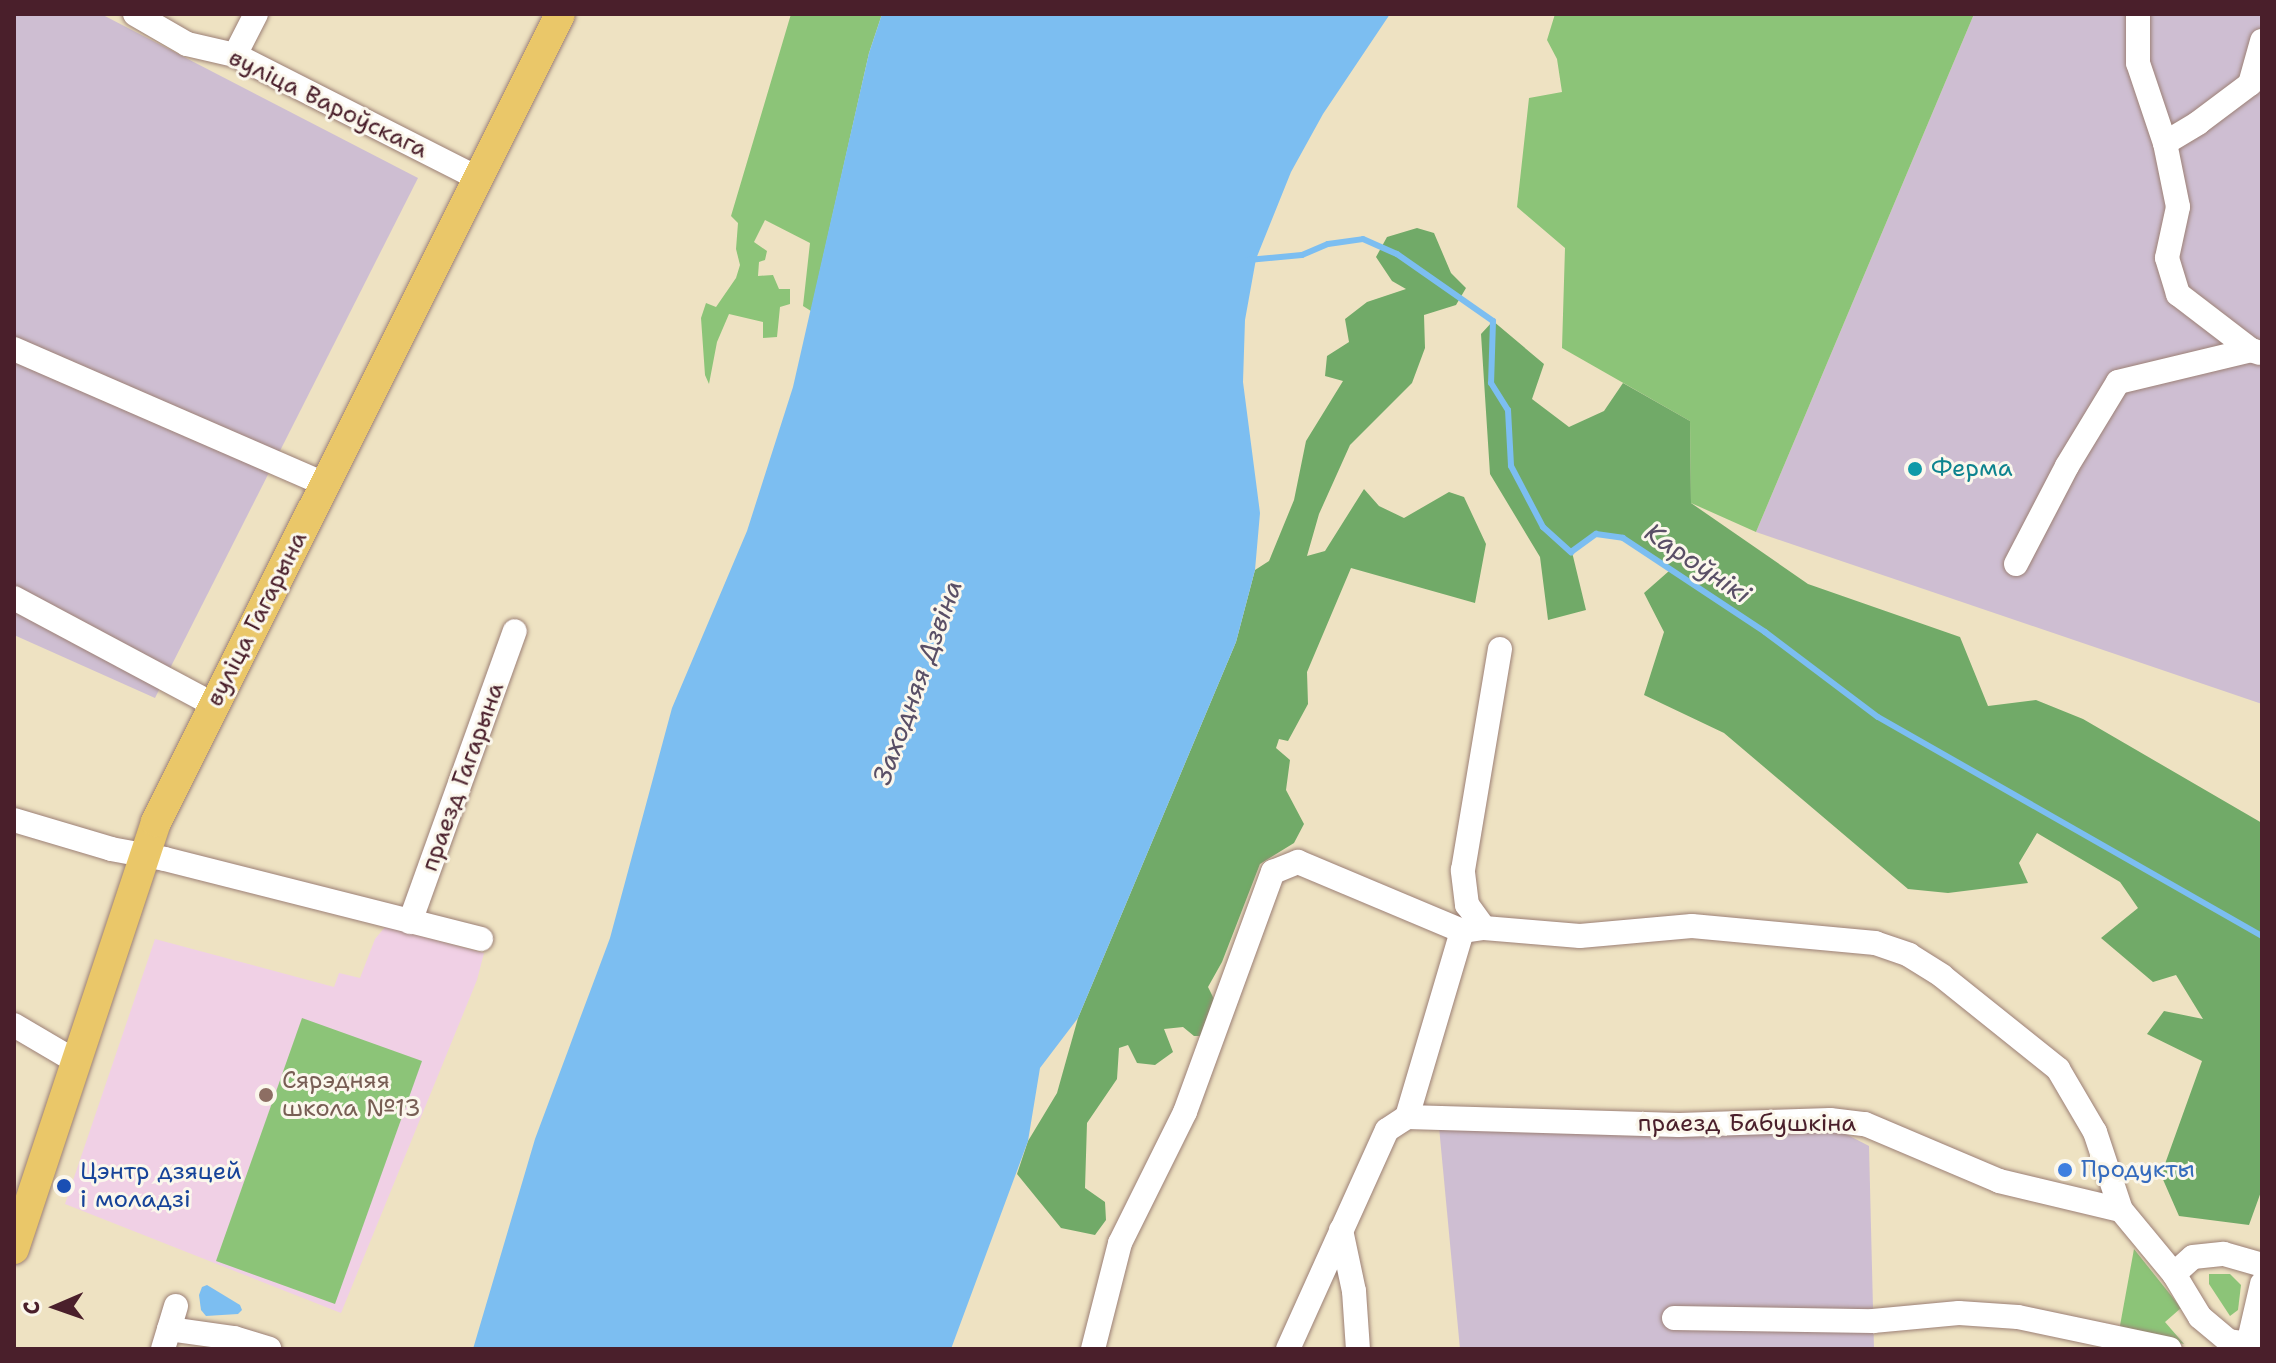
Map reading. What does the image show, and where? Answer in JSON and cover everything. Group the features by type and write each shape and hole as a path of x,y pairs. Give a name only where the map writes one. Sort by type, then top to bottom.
{"main road":[{"name":"вуліца Гагарына","path":"14,1249 156,822 560,14"}],"street":[{"name":"вуліца Вароўскага","path":"135,14 187,44 235,55 477,178"},
{"path":"235,55 256,14"},
{"path":"2138,14 2138,63 2165,143 2178,207 2167,258 2178,294 2257,352"},
{"path":"2165,143 2250,84 2262,41"},
{"path":"14,349 325,484"},
{"path":"2016,564 2067,466 2118,382 2257,352"},
{"path":"14,598 214,705"},
{"name":"праезд Гагарына","path":"410,922 515,631"},
{"path":"1288,1349 1387,1130 1407,1117 1473,930 1463,870 1500,649"},
{"path":"14,820 111,849 481,939"},
{"path":"1093,1349 1120,1243 1185,1112 1273,872 1298,862 1473,930 1580,936 1692,926 1875,943 1909,955 1942,976 2058,1069 2095,1132 2121,1210 2174,1274 2200,1317 2233,1346 2262,1284"},
{"path":"14,1025 75,1061"},
{"name":"праезд Бабушкіна","path":"1407,1117 1679,1125 1830,1120 1865,1124 1999,1181 2121,1210"},
{"path":"1341,1230 1354,1291 1358,1349"},
{"path":"2174,1274 2193,1257 2224,1254 2262,1265"},
{"path":"1674,1318 1873,1321 1959,1313 2018,1317 2170,1349"},
{"path":"169,1328 234,1338 269,1349"}],"shaded area":[{"path":"14,14 101,14 418,178 155,698 14,635"},
{"path":"1974,14 2262,14 2262,704 1756,532"},
{"name":"Сярэдняя школа №13","path":"385,927 484,953 477,980 341,1313 65,1204 155,939 334,987 339,973 360,978 375,939"},
{"path":"1439,1127 1842,1132 1869,1146 1874,1349 1460,1349"}],"green space":[{"path":"791,14 882,14 869,53 811,311 803,306 810,243 765,220 754,242 767,251 765,260 759,262 758,276 773,275 779,289 790,289 790,304 780,307 777,337 763,338 763,322 729,314 717,342 709,384 705,375 701,318 706,303 716,307 736,278 740,265 736,249 738,223 731,216"},
{"path":"1555,14 1974,14 1756,532 1691,503 1690,421 1562,348 1565,248 1517,207 1529,98 1562,92 1557,59 1547,40"},
{"path":"1417,228 1434,233 1451,273 1466,288 1456,305 1424,315 1425,348 1412,383 1350,445 1319,514 1307,556 1325,551 1364,489 1379,506 1404,518 1449,492 1464,497 1486,544 1475,603 1351,568 1307,672 1308,704 1288,741 1279,739 1276,748 1290,760 1286,790 1304,824 1294,843 1260,864 1222,962 1208,987 1217,1005 1205,1036 1194,1036 1183,1027 1164,1029 1173,1052 1155,1065 1137,1063 1128,1045 1119,1048 1117,1079 1087,1123 1085,1188 1105,1202 1106,1220 1095,1235 1061,1228 1017,1174 1028,1141 1057,1093 1078,1018 1236,642 1255,570 1269,561 1294,500 1306,441 1343,381 1325,376 1327,356 1349,342 1345,319 1367,302 1406,289 1392,281 1376,257 1387,237"},
{"path":"1493,321 1544,364 1532,399 1569,427 1604,411 1623,383 1690,421 1691,503 1808,584 1960,637 1988,706 2036,700 2083,719 2262,823 2262,1189 2249,1225 2179,1216 2161,1175 2202,1061 2147,1034 2164,1011 2203,1019 2176,975 2153,982 2101,938 2138,908 2120,882 2037,833 2019,863 2028,883 1948,893 1908,889 1724,733 1644,695 1664,632 1644,593 1669,571 1623,538 1596,534 1572,552 1586,610 1548,620 1540,557 1490,474 1481,334"},
{"path":"302,1018 422,1061 335,1304 216,1261"},
{"path":"2134,1249 2181,1308 2165,1322 2184,1344 2119,1331"},
{"path":"2209,1274 2230,1274 2241,1285 2238,1310 2230,1316 2209,1284"}],"water":[{"name":"Заходняя Дзвіна","path":"882,14 1390,14 1323,114 1291,172 1256,259 1245,320 1243,382 1260,513 1255,570 1236,642 1078,1018 1040,1068 1028,1141 951,1349 473,1349 535,1139 610,938 672,708 747,531 793,387 869,53"},
{"path":"207,1285 240,1305 242,1310 238,1314 206,1316 201,1310 199,1295 202,1287"}],"waterway":[{"name":"Кароўнікі","path":"1248,260 1302,255 1328,244 1363,239 1397,254 1493,321 1491,383 1508,410 1511,466 1543,527 1571,552 1596,534 1623,538 1765,632 1878,717 2262,936"}],"place":[{"name":"Ферма","path":"1915,469"},
{"name":"Сярэдняя школа №13","path":"266,1095"},
{"name":"Продукты","path":"2065,1170"},
{"name":"Цэнтр дзяцей і моладзі","path":"64,1186"}]}
